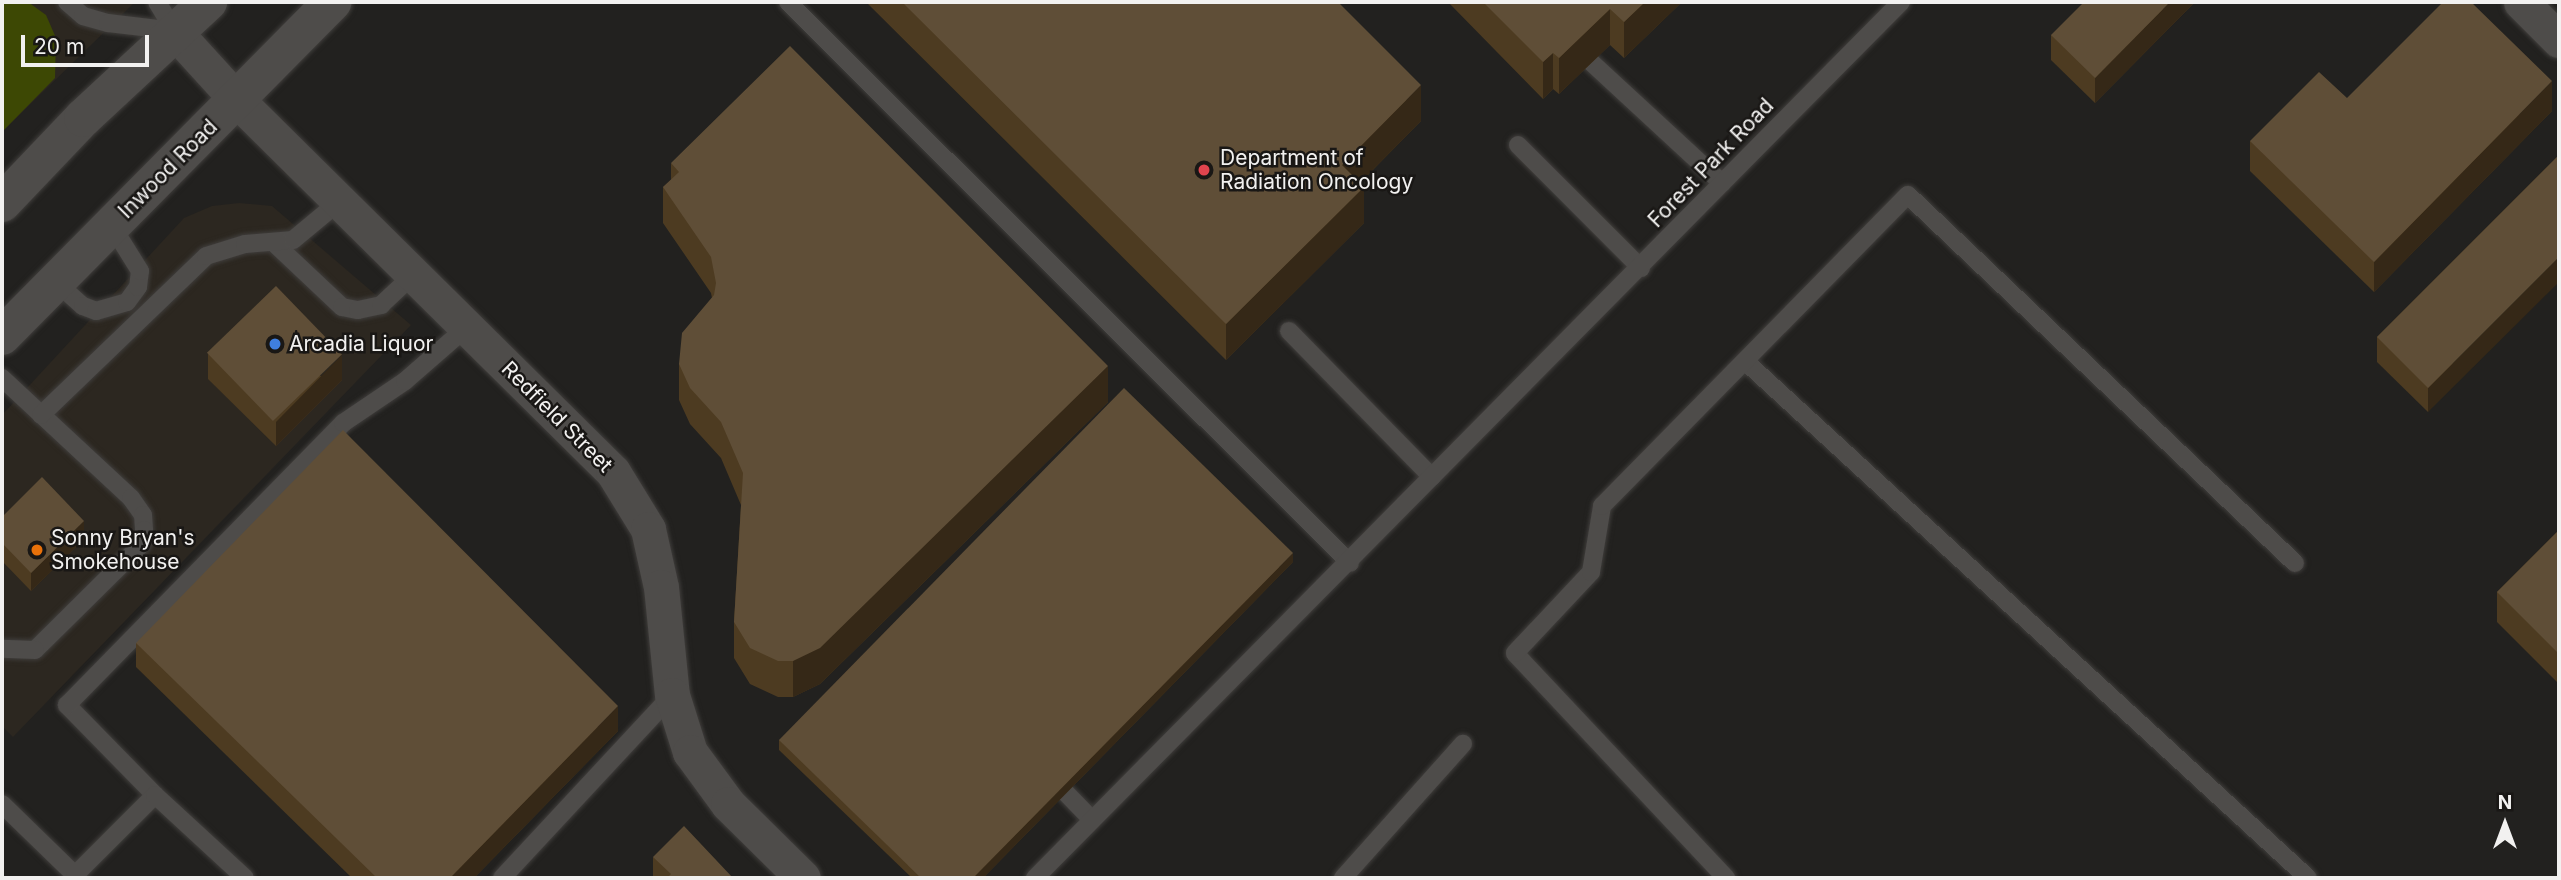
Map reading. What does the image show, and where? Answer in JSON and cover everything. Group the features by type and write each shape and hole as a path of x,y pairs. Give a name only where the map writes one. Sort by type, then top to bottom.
{"main road":[{"path":"2,203 83,118 166,17 208,2"},
{"name":"Inwood Road","path":"2,336 333,2"}],"street":[{"path":"2521,2 2558,36"},
{"name":"Redfield Street","path":"166,17 236,99 613,472 648,529 661,587 672,695 690,752 728,804 803,878"}],"lane":[{"path":"67,2 83,16 108,23 166,17"},
{"path":"788,2 1350,564"},
{"name":"Forest Park Road","path":"1035,878 1350,564 1432,477 1901,2"},
{"path":"1592,62 1723,183"},
{"path":"1518,145 1641,268"},
{"path":"1726,878 1515,653 1591,572 1602,506 1908,195 2295,563"},
{"path":"41,415 206,256 245,244 293,240 307,233 340,201"},
{"path":"56,282 83,306 96,311 127,302 138,287 140,271 112,226"},
{"path":"273,242 342,307 358,310 381,305 414,274"},
{"path":"127,302 143,318"},
{"path":"245,878 155,795 67,705 344,423 405,381 467,327"},
{"path":"1289,331 1432,477"},
{"path":"1745,361 2308,878"},
{"path":"2,378 131,498 143,515 145,530 142,543 36,650 2,649"},
{"path":"502,878 672,695"},
{"path":"1343,878 1463,744"},
{"path":"1066,793 1092,820"},
{"path":"2,804 77,877 155,795"}],"shaded area":[{"path":"2,2 135,2 2,132"},
{"path":"239,203 272,206 411,325 13,737 2,726 2,415 184,218 212,206"}],"green space":[{"path":"2,2 28,2 46,15 56,38 55,78 2,132"}],"building":[{"name":"Department of Radiation Oncology","path":"902,2 1338,2 1421,85 1342,165 1364,187 1226,324"},
{"path":"1483,2 1645,2 1624,22 1610,9 1559,58 1553,53 1543,62"},
{"path":"2084,2 2170,2 2095,78 2051,35"},
{"path":"2443,2 2471,2 2552,81 2374,262 2250,141 2319,72 2347,98"},
{"path":"790,46 1108,366 820,648 793,661 778,661 750,648 734,622 743,473 721,422 690,388 679,364 682,333 714,295 716,283 711,257 663,187 679,172 671,163"},
{"path":"2559,155 2559,257 2428,388 2377,337"},
{"name":"Arcadia Liquor","path":"276,286 342,354 273,421 207,353"},
{"path":"1124,388 1293,553 973,878 921,878 779,740"},
{"path":"343,430 618,706 450,878 377,878 136,643"},
{"name":"Sonny Bryan's Smokehouse","path":"42,477 84,521 31,573 2,543 2,517"},
{"path":"2559,530 2559,654 2497,592"},
{"path":"684,826 733,878 667,878 671,874 653,857"}],"place":[{"name":"Department of Radiation Oncology","path":"1204,170"},
{"name":"Arcadia Liquor","path":"275,344"},
{"name":"Sonny Bryan's Smokehouse","path":"37,550"}]}
